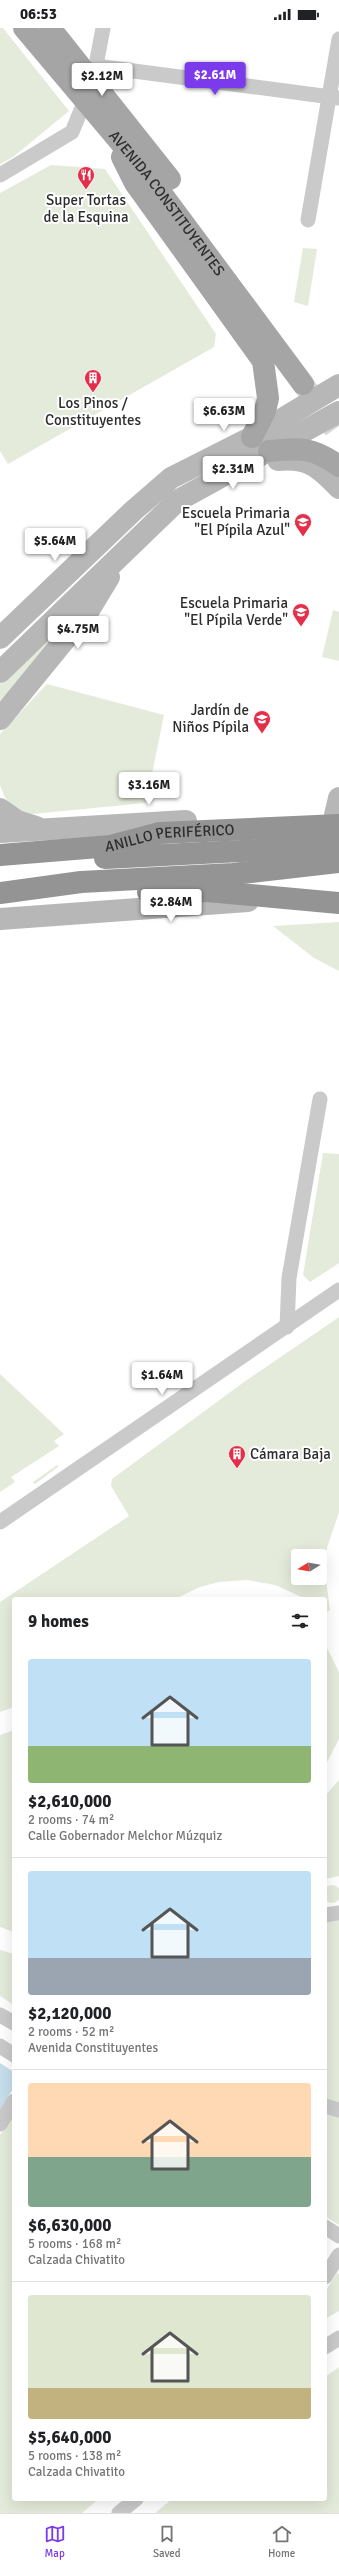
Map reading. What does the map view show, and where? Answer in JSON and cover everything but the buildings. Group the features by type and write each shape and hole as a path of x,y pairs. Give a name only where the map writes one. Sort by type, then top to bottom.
{"highway":[{"path":"259,818 285,821 338,817"},
{"path":"115,857 167,838 338,817"},
{"name":"ANILLO PERIFÉRICO","path":"0,855 111,846 160,833 338,817"},
{"path":"0,866 115,857 339,846"},
{"path":"0,888 58,881 339,864"},
{"path":"0,893 81,882 233,874 339,864"},
{"path":"58,881 98,893 207,891 339,903"}],"main road":[{"name":"AVENIDA CONSTITUYENTES","path":"24,28 86,104 147,174 308,381 176,187 95,74 50,28"},
{"path":"110,131 135,183 264,361 268,398 265,411 252,437"},
{"path":"0,638 133,511 171,478 252,437 339,385"},
{"path":"0,672 177,501 339,412"},
{"path":"269,451 295,448 319,452 339,466"},
{"path":"243,465 303,460 323,470 339,488"},
{"path":"0,719 90,610 118,558"},
{"path":"0,809 17,821 41,828"},
{"path":"0,832 41,828 259,818"},
{"path":"0,919 339,892"}],"street":[{"path":"0,175 72,132 86,104 95,74 103,28"},
{"path":"308,220 334,97 339,39"},
{"path":"95,74 334,97"},
{"path":"287,1327 289,1278 320,1099"},
{"path":"0,1522 339,1290"},
{"path":"327,1915 339,1913"},
{"path":"0,2015 12,2022"},
{"path":"0,2046 12,2054"},
{"path":"0,2124 12,2104"},
{"path":"327,2107 339,2110"},
{"path":"327,2228 339,2236"},
{"path":"327,2274 337,2262"},
{"path":"327,2346 339,2338"},
{"path":"119,2513 134,2501"}],"green space":[{"path":"0,28 3,28 69,111 13,157 0,164"},
{"path":"51,165 105,169 216,334 214,347 8,464 0,451 0,193"},
{"path":"303,248 317,249 308,306 294,302"},
{"path":"333,610 339,612 339,661 322,657"},
{"path":"57,632 28,675 0,701 0,684"},
{"path":"47,684 164,715 146,803 22,815 5,798 0,785 0,734"},
{"path":"339,922 339,971 314,958 273,926"},
{"path":"323,1153 339,1154 339,1263 310,1282 303,1275"},
{"path":"339,1317 339,1512 327,1549 291,1549 291,1585 327,1585 330,1610 327,1612 327,1597 302,1597 275,1585 247,1580 219,1582 200,1587 179,1597 12,1597 12,1708 0,1712 0,1602 129,1516 111,1486 112,1479 244,1382"},
{"path":"0,1374 64,1434 54,1441 59,1446 11,1477 15,1482 0,1492"},
{"path":"57,1465 58,1467 35,1484 33,1482"},
{"path":"327,1648 339,1672 339,1739 327,1762"},
{"path":"12,1731 12,1931 0,1927 0,1735"},
{"path":"339,1780 339,1876 327,1879 327,1794"},
{"path":"332,1885 340,1891 340,1897 338,1900 332,1903 327,1901 327,1887"},
{"path":"339,1921 339,2104 327,2101 327,1922"},
{"path":"0,1950 12,1953 12,2004 0,1996"},
{"path":"327,2111 339,2114 339,2225 327,2217"},
{"path":"12,2116 12,2501 97,2501 82,2513 0,2513 0,2135"},
{"path":"337,2273 339,2274 339,2311 327,2318 327,2289"},
{"path":"339,2367 339,2513 155,2513 170,2501 327,2501 327,2376"}],"water":[{"path":"0,2063 12,2071 12,2090 0,2110"}],"tunnel":[{"path":"303,384 339,435"}],"place":[{"name":"Super Tortas de la Esquina","path":"86,190"},
{"name":"Los Pinos / Constituyentes","path":"93,393"},
{"name":"Escuela Primaria \"El Pípila Azul\"","path":"303,537"},
{"name":"Escuela Primaria \"El Pípila Verde\"","path":"301,627"},
{"name":"Jardín de Niños Pípila","path":"262,734"},
{"name":"Cámara Baja","path":"237,1469"}]}
